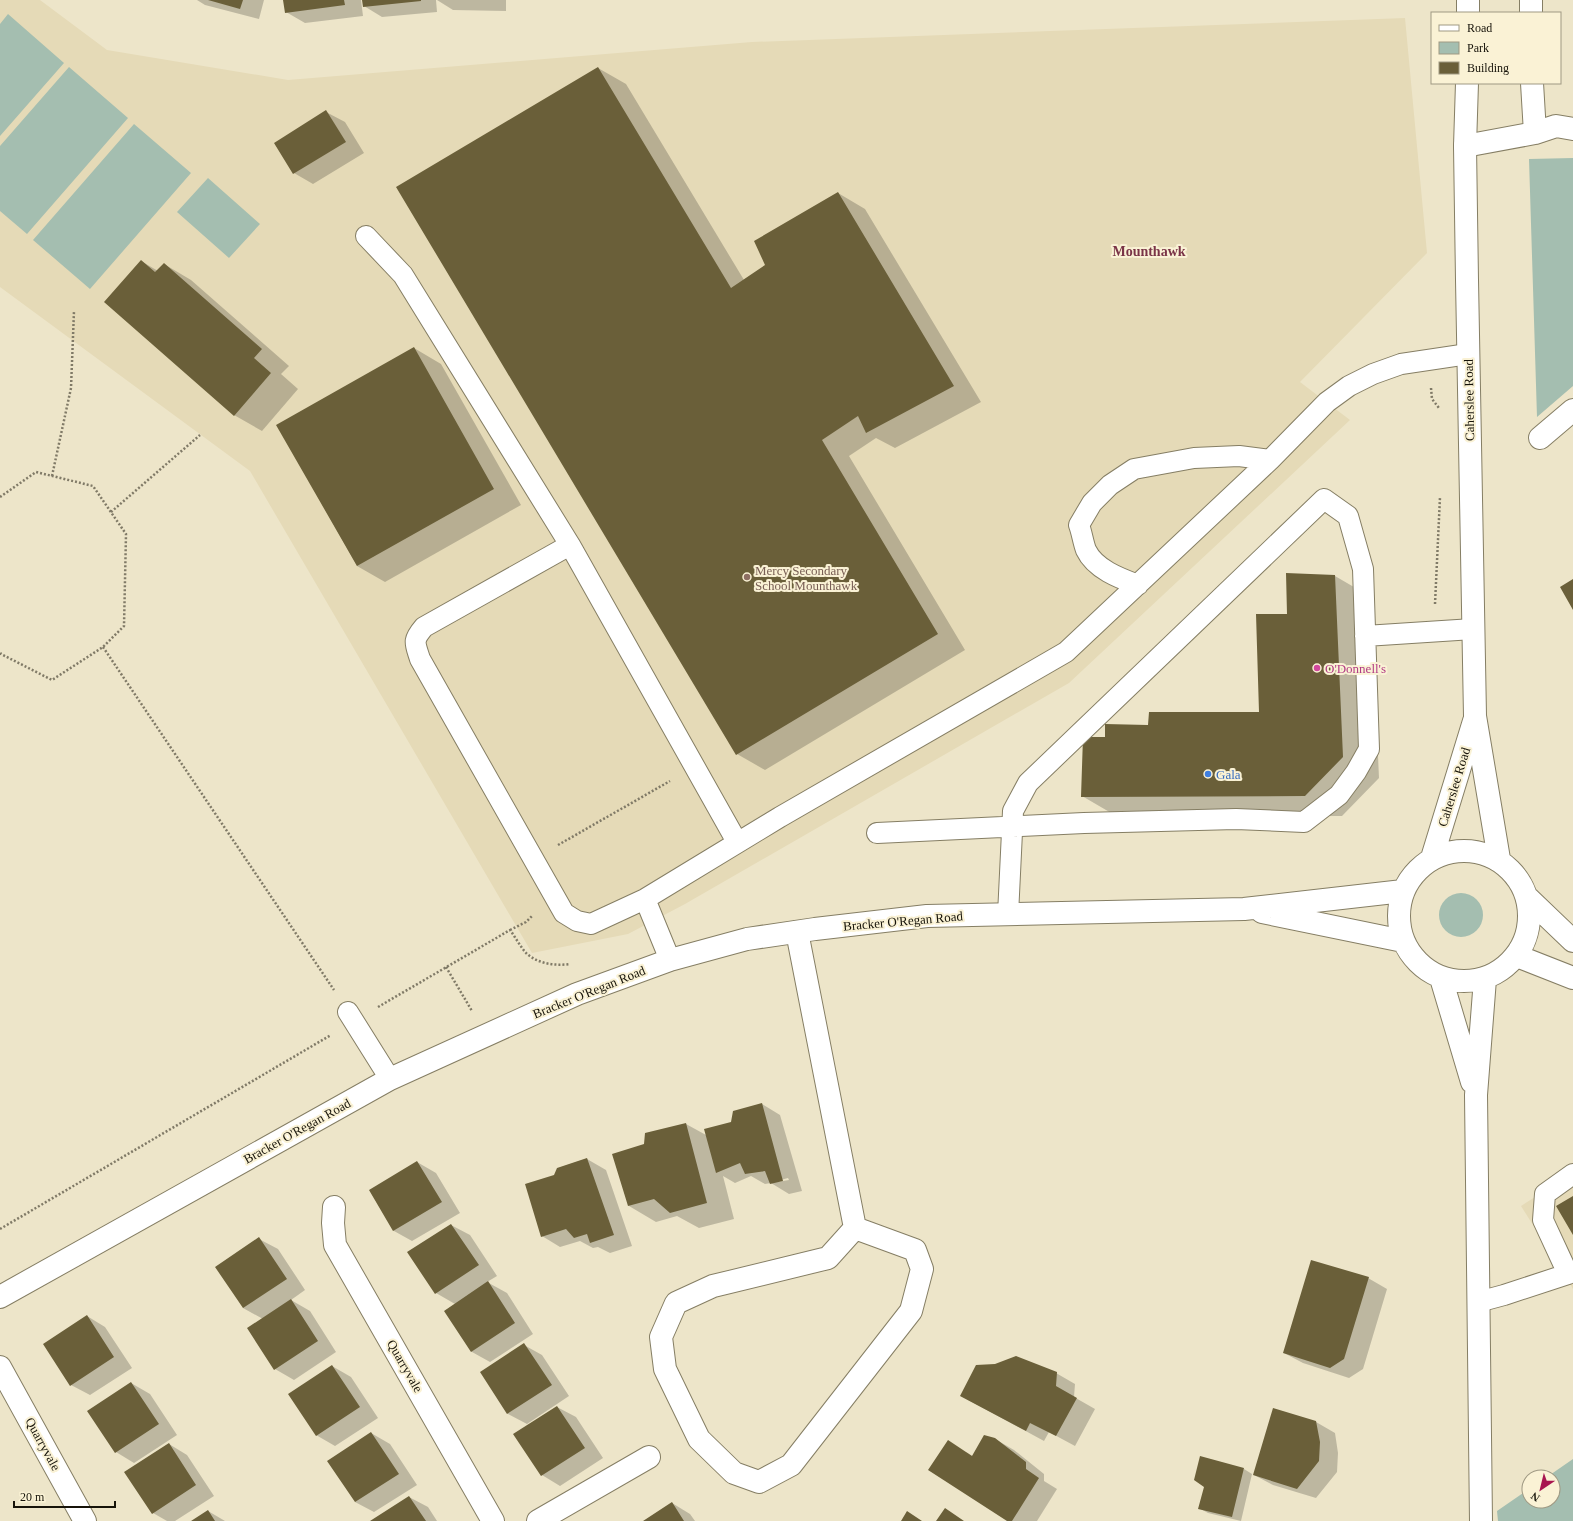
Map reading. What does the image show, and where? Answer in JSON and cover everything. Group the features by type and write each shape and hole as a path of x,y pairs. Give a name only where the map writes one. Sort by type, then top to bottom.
{"main road":[{"path":"1468,0 1468,12"},
{"path":"1531,0 1531,12"},
{"name":"Caherslee Road","path":"1466,84 1465,146 1475,716 1499,859"},
{"path":"1532,84 1535,133"},
{"path":"1465,146 1535,133 1556,126 1573,129"},
{"path":"1540,438 1573,410"},
{"name":"Caherslee Road","path":"1432,858 1475,716"},
{"path":"1528,898 1530,919 1527,938 1517,956 1503,970 1485,979 1463,982 1441,978 1418,963 1403,941 1398,915 1403,891 1415,872 1432,858 1454,851 1477,851 1499,859 1517,876 1528,898 1573,941"},
{"path":"1244,908 1403,891"},
{"path":"1244,908 1403,941"},
{"name":"Bracker O'Regan Road","path":"0,1297 390,1079 577,994 670,960 747,939 928,916 1244,908"},
{"path":"797,932 855,1228"},
{"path":"1517,956 1573,978"},
{"path":"1441,978 1476,1095"},
{"path":"1481,1521 1476,1095 1485,979"},
{"name":"Quarryvale","path":"334,1207 333,1223 335,1245 493,1521"},
{"path":"855,1228 914,1250 922,1269 911,1311 790,1465 759,1482 734,1472 699,1438 665,1369 661,1338 676,1303 713,1286 828,1258 855,1228"},
{"name":"Quarryvale","path":"0,1367 85,1521"},
{"path":"538,1521 649,1456"}],"lane":[{"path":"366,236 403,275 570,545 737,842"},
{"path":"570,545 424,628 416,636 414,642 420,659 564,913 577,920 591,924 645,899 737,842 1066,652 1138,586 1270,460 1327,402 1349,386 1373,374 1400,364 1468,354"},
{"path":"1138,586 1116,577 1100,567 1086,550 1080,525 1092,503 1110,485 1134,469 1194,458 1239,456 1270,460"},
{"path":"876,833 1012,827 1084,823 1236,819 1304,822 1339,795 1356,772 1369,749 1362,569 1348,516 1324,499 1028,784 1013,811 1012,827 1008,915"},
{"path":"1365,636 1473,630"},
{"path":"645,899 670,960"},
{"path":"351,1017 390,1079"},
{"path":"1478,1302 1568,1274 1543,1220 1545,1194 1573,1174"}],"path":[{"path":"52,476 71,388 74,312"},
{"path":"1431,384 1432,399 1440,410"},
{"path":"111,512 200,434"},
{"path":"0,497 36,472 94,486 126,534 124,626 103,647 52,680 1,654 0,651"},
{"path":"1434,632 1440,491"},
{"path":"103,647 351,1017"},
{"path":"552,849 673,779"},
{"path":"0,1229 351,1017 446,967 517,927"},
{"path":"510,930 527,954 542,962 556,965 577,962"},
{"path":"446,967 474,1014"}],"shaded area":[{"name":"Mercy Secondary School Mounthawk","path":"0,0 40,0 107,50 288,80 752,42 1405,18 1427,253 1300,382 1350,420 1069,683 685,904 628,934 532,953 250,471 0,287"},
{"path":"1573,1173 1573,1289 1521,1206"}],"green space":[{"path":"8,14 64,63 0,136 0,24"},
{"path":"69,67 128,118 27,234 0,211 0,146"},
{"path":"134,124 191,173 90,289 33,240"},
{"path":"1573,158 1573,386 1537,417 1529,159"},
{"path":"208,178 260,224 229,258 177,212"},
{"path":"1457,893 1465,893 1470,894 1477,899 1482,906 1482,924 1477,931 1470,936 1457,937 1449,934 1442,927 1439,919 1439,911 1442,903 1449,896"},
{"path":"1573,1459 1573,1521 1498,1521 1497,1511 1521,1494 1521,1509 1561,1509 1561,1469 1559,1469"}],"building":[{"path":"208,0 243,0 240,9"},
{"path":"283,0 344,0 345,5 285,13"},
{"path":"362,0 421,0 421,1 363,7"},
{"path":"598,67 731,288 765,265 754,241 838,192 954,386 866,433 858,416 822,440 938,634 736,755 396,187"},
{"path":"326,110 346,142 293,174 274,143"},
{"path":"141,260 155,272 164,263 262,349 254,358 271,373 234,416 104,302"},
{"path":"414,347 494,489 357,566 276,425"},
{"path":"1286,573 1335,575 1343,757 1305,796 1081,797 1083,737 1105,737 1105,724 1148,725 1149,712 1259,712 1256,614 1287,614"},
{"path":"1573,579 1573,610 1560,587"},
{"path":"762,1103 783,1181 770,1184 765,1171 745,1174 740,1163 716,1173 704,1129 731,1122 733,1111"},
{"path":"686,1123 707,1203 670,1213 654,1199 628,1206 612,1154 644,1144 645,1133"},
{"path":"587,1158 614,1235 590,1243 587,1234 574,1238 566,1229 541,1237 525,1184 554,1175 557,1168"},
{"path":"417,1161 442,1202 393,1231 369,1190"},
{"path":"1573,1196 1573,1235 1556,1206"},
{"path":"451,1224 479,1265 435,1294 407,1252"},
{"path":"259,1237 287,1279 243,1308 215,1267"},
{"path":"1311,1260 1369,1277 1344,1359 1330,1368 1283,1353"},
{"path":"488,1281 515,1323 471,1352 444,1311"},
{"path":"291,1299 318,1341 274,1370 247,1328"},
{"path":"87,1315 114,1357 70,1386 43,1344"},
{"path":"524,1343 552,1385 507,1414 480,1372"},
{"path":"1016,1356 1057,1372 1056,1386 1077,1398 1056,1436 1030,1423 1026,1431 960,1396 976,1365 995,1364"},
{"path":"332,1365 360,1407 316,1436 288,1394"},
{"path":"131,1382 159,1424 115,1453 87,1411"},
{"path":"557,1406 585,1448 541,1476 513,1434"},
{"path":"1273,1408 1316,1421 1320,1442 1319,1461 1297,1489 1253,1475"},
{"path":"371,1432 399,1474 355,1502 327,1461"},
{"path":"984,1435 995,1438 1026,1462 1026,1469 1039,1478 1012,1521 1007,1521 928,1470 948,1440 972,1456"},
{"path":"169,1443 196,1485 152,1514 124,1472"},
{"path":"1200,1456 1244,1468 1232,1517 1198,1509 1204,1487 1194,1480"},
{"path":"409,1496 426,1521 370,1521"},
{"path":"672,1502 684,1521 643,1521"},
{"path":"945,1508 964,1521 936,1521"},
{"path":"208,1510 215,1521 191,1521"},
{"path":"907,1511 922,1521 901,1521"}],"place":[{"name":"Mercy Secondary School Mounthawk","path":"747,577"},
{"name":"O'Donnell's","path":"1317,668"},
{"name":"Gala","path":"1208,774"}],"district":[{"name":"Mounthawk","path":"1149,251"}]}
